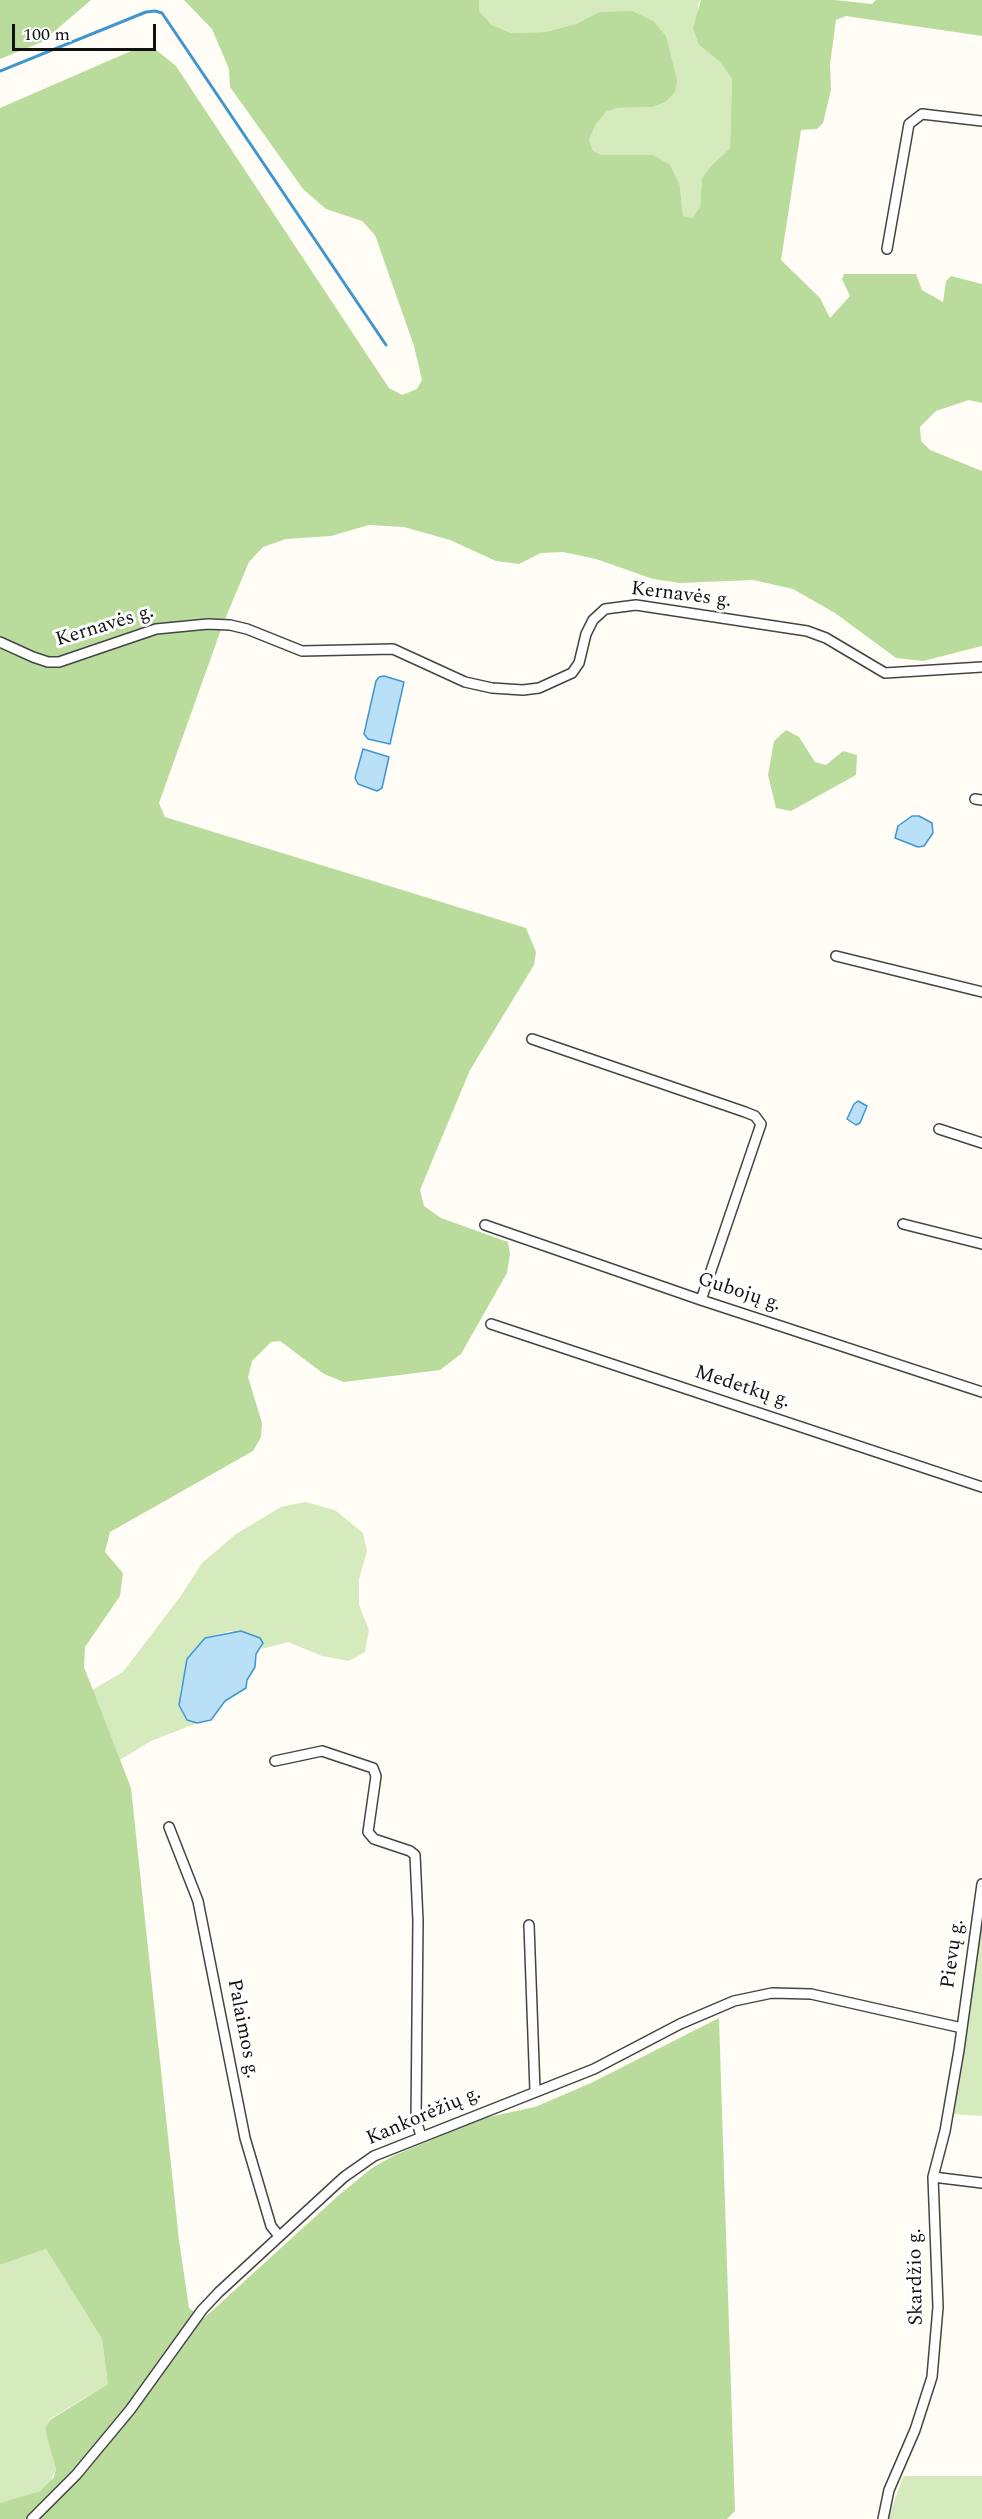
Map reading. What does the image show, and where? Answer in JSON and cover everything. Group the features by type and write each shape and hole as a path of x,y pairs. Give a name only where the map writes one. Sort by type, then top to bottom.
{"street":[{"path":"887,249 909,124 922,114 982,121"},
{"name":"Kernavės g.","path":"0,642 48,662 59,662 156,629 208,624 230,625 247,629 302,651 393,649 409,654 444,674 465,682 492,688 523,690 539,688 572,673 579,663 586,634 593,620 605,609 636,605 807,631 826,638 885,673 982,667"},
{"path":"836,956 982,992"},
{"path":"532,1039 745,1112 755,1116 761,1124 701,1300"},
{"path":"939,1129 982,1143"},
{"path":"903,1224 982,1244"},
{"name":"Gubojų g.","path":"485,1225 701,1300 982,1392"},
{"name":"Medetkų g.","path":"490,1324 982,1487"},
{"path":"275,1761 322,1751 373,1768 376,1776 368,1832 374,1839 410,1851 415,1855 418,1922 416,2120 421,2136"},
{"name":"Palaimos g.","path":"169,1827 198,1901 245,2138 270,2226 279,2236"},
{"name":"Pievų g.","path":"962,2028 982,1884"},
{"path":"529,1925 535,2091"},
{"name":"Kankorėžių g.","path":"32,2519 76,2475 124,2417 202,2310 242,2269 359,2165 421,2136 594,2069 680,2024 734,2001 772,1993 811,1994 962,2028"},
{"name":"Skardžio g.","path":"883,2519 890,2490 915,2430 933,2369 938,2307 933,2177 945,2131 962,2028"},
{"path":"933,2177 982,2183"}],"green space":[{"path":"0,0 91,0 42,42 0,59"},
{"path":"184,0 479,0 479,11 492,25 511,33 545,32 576,24 599,12 632,11 653,21 666,36 677,80 675,92 665,102 652,107 617,108 606,112 596,124 589,140 593,151 602,155 653,155 670,165 680,186 683,216 692,218 700,207 702,178 730,148 732,79 719,61 699,45 693,28 701,0 835,0 872,4 876,0 982,0 982,36 846,16 836,20 830,64 831,90 823,123 817,129 801,130 781,260 820,298 830,318 850,296 842,279 844,274 916,274 922,290 943,302 946,281 951,276 982,284 982,403 969,400 936,411 920,427 921,441 930,450 982,471 982,646 923,661 896,658 835,613 793,589 753,580 680,583 653,579 596,559 563,552 541,553 519,564 496,561 450,540 404,527 369,525 331,536 286,539 263,547 249,562 223,624 159,803 165,817 526,928 536,952 534,965 470,1070 420,1190 424,1206 441,1218 508,1242 510,1254 507,1273 461,1354 440,1370 344,1382 324,1374 280,1341 271,1342 252,1361 248,1377 262,1423 261,1437 253,1451 110,1532 105,1552 123,1573 120,1596 85,1647 84,1667 131,1788 179,2240 189,2308 203,2319 339,2195 372,2168 395,2155 484,2118 535,2107 591,2083 719,2018 735,2511 727,2519 0,2519 0,2503 40,2491 54,2477 56,2469 46,2434 46,2426 50,2420 108,2384 102,2339 46,2249 0,2265 0,108 138,48 155,49 176,66 389,388 402,395 417,389 422,380 414,346 375,235 362,221 326,209 303,189 230,87 229,69 212,29"},
{"path":"479,0 701,0 698,4 699,45 719,61 732,79 730,148 702,178 700,207 692,218 683,217 680,186 652,155 602,155 593,151 589,140 596,124 606,112 617,108 652,107 599,12 576,24 545,32 511,33 492,25 479,11"},
{"path":"786,730 799,737 815,762 826,765 843,751 857,755 856,775 791,811 776,808 768,775 774,741"},
{"path":"305,1502 335,1510 363,1533 367,1551 359,1579 359,1605 369,1630 365,1652 349,1661 322,1656 288,1642 262,1649 263,1643 231,1631 205,1638 187,1659 180,1691 179,1705 187,1720 197,1723 151,1741 120,1760 92,1690 123,1672 180,1597 202,1563 236,1534 281,1507"},
{"path":"982,1917 982,2116 952,2114 970,1997"},
{"path":"46,2249 102,2339 108,2384 50,2419 46,2426 46,2434 56,2469 49,2484 40,2491 0,2503 0,2265"},
{"path":"903,2476 982,2476 982,2519 888,2519"}],"water":[{"path":"384,676 404,682 390,744 368,739 364,734 376,681 379,677"},
{"path":"363,749 389,757 382,788 377,791 358,784 355,778"},
{"path":"912,816 919,816 932,823 933,833 924,846 918,847 895,838 898,826"},
{"path":"858,1101 867,1106 860,1123 856,1125 847,1119 854,1104"},
{"path":"241,1631 260,1638 263,1643 256,1654 255,1667 247,1680 246,1688 225,1701 211,1720 197,1723 187,1720 179,1705 187,1659 205,1638"}],"waterway":[{"path":"0,71 146,12 162,13 386,345"}]}
